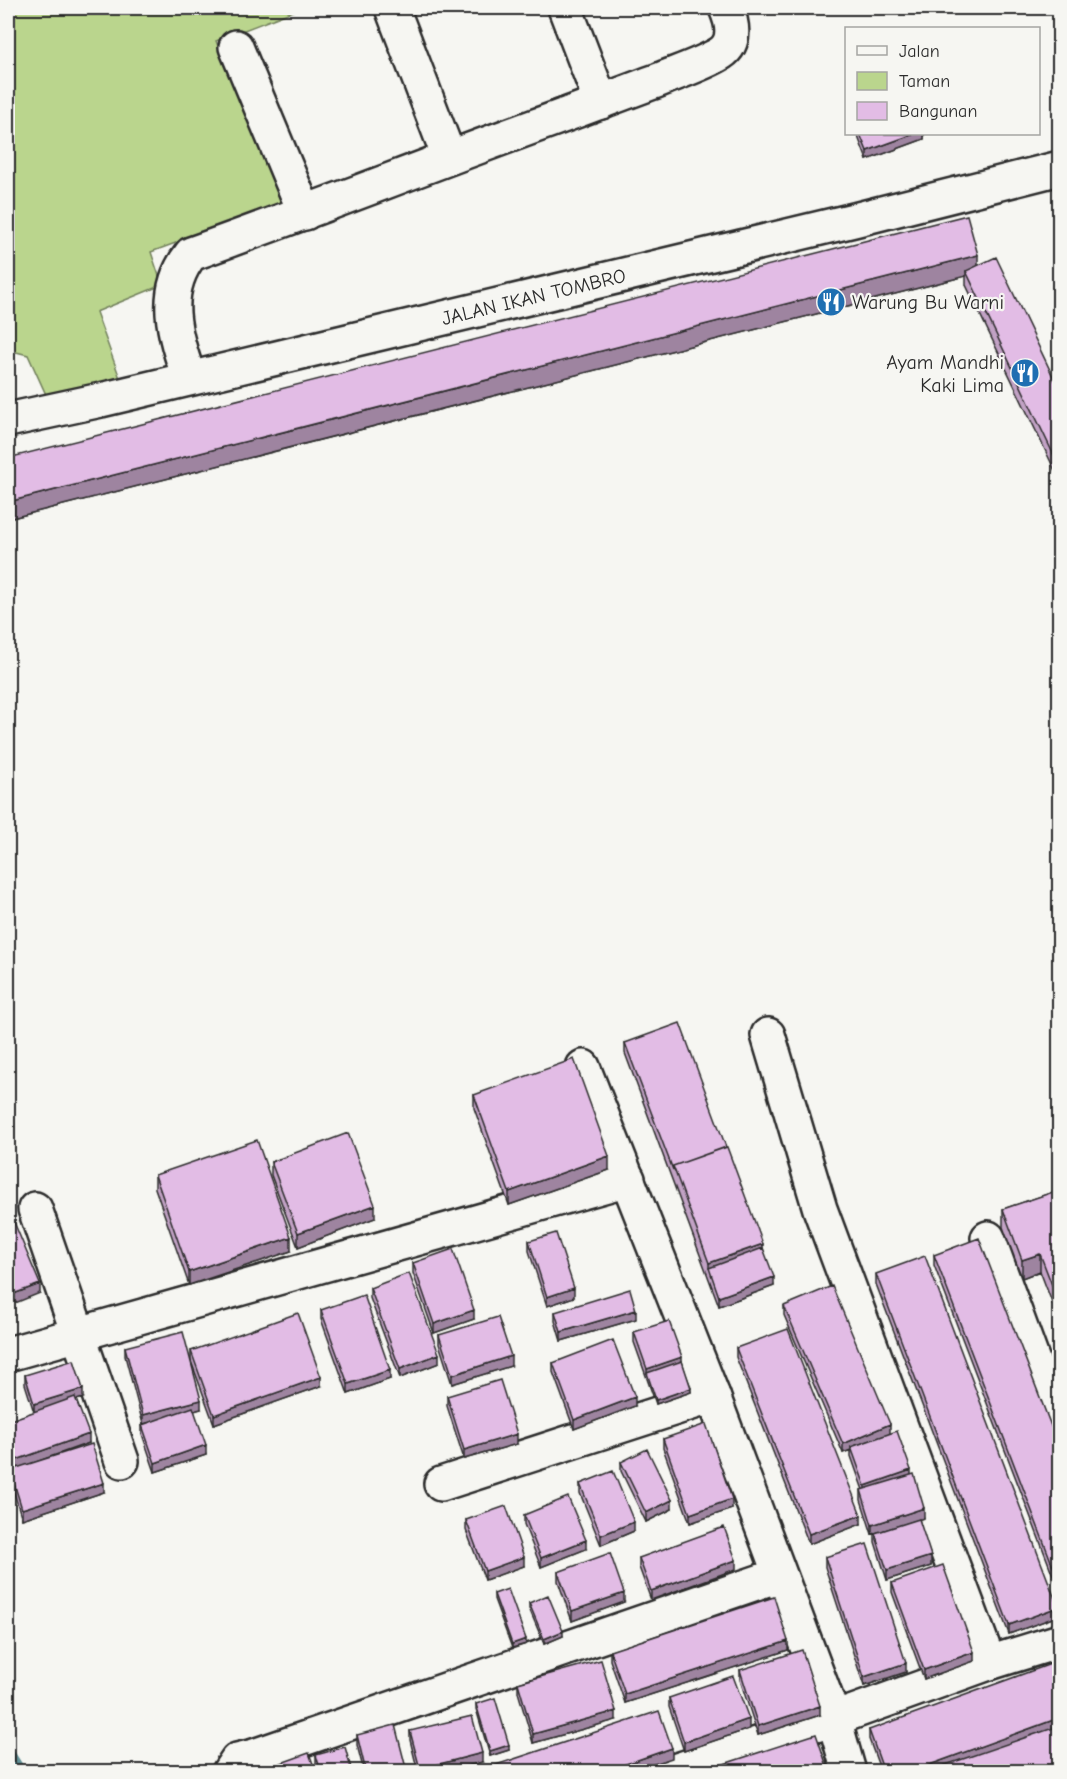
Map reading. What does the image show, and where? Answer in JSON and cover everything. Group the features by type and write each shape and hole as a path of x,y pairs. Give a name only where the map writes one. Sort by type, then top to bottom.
{"street":[{"path":"392,8 449,157"},
{"path":"565,8 601,102"},
{"path":"189,378 172,322 173,298 190,254 601,102 722,52 728,46 732,36 731,18 726,8"},
{"path":"236,47 305,213"},
{"name":"JALAN IKAN TOMBRO","path":"8,420 854,220 1059,168"},
{"path":"768,1035 820,1209 989,1663"},
{"path":"584,1067 713,1396 834,1719 849,1772"},
{"path":"8,1354 627,1179"},
{"path":"35,1209 122,1461"},
{"path":"988,1238 1036,1365 1059,1435"},
{"path":"441,1484 713,1396"},
{"path":"229,1772 237,1760 779,1575"},
{"path":"671,1772 834,1719 989,1663 1059,1641"}],"green space":[{"path":"8,8 301,8 216,41 282,204 151,252 162,285 96,312 121,381 48,399 28,355 8,350"}],"building":[{"path":"860,135 911,135 867,151"},
{"path":"967,215 978,255 8,502 8,458"},
{"path":"996,257 1059,389 1059,466 966,271"},
{"path":"680,1023 726,1147 673,1166 673,1170 625,1043"},
{"path":"574,1059 609,1156 509,1192 474,1095"},
{"path":"348,1133 375,1205 298,1233 271,1162"},
{"path":"257,1140 291,1237 189,1272 155,1175"},
{"path":"727,1147 763,1244 709,1263 673,1166"},
{"path":"1059,1190 1059,1303 1040,1254 1022,1260 1003,1209"},
{"path":"11,1215 40,1284 8,1296 8,1216"},
{"path":"556,1233 574,1288 547,1297 529,1241"},
{"path":"979,1238 1059,1447 1059,1582 934,1255"},
{"path":"763,1248 774,1277 719,1297 709,1268"},
{"path":"453,1249 474,1310 434,1324 413,1263"},
{"path":"925,1256 1058,1607 1009,1625 876,1274"},
{"path":"409,1273 439,1354 400,1369 370,1288"},
{"path":"832,1286 890,1424 843,1444 784,1306"},
{"path":"630,1289 636,1310 561,1332 555,1312"},
{"path":"364,1295 390,1370 348,1384 321,1310"},
{"path":"298,1313 321,1377 214,1415 191,1351"},
{"path":"498,1317 511,1356 452,1375 439,1335"},
{"path":"669,1321 682,1357 647,1369 634,1332"},
{"path":"788,1329 861,1515 809,1534 736,1348"},
{"path":"183,1332 201,1400 143,1415 125,1347"},
{"path":"613,1340 635,1397 574,1420 553,1363"},
{"path":"74,1360 83,1389 34,1404 25,1375"},
{"path":"682,1361 691,1388 656,1400 647,1373"},
{"path":"500,1380 517,1434 464,1450 447,1396"},
{"path":"75,1397 89,1434 8,1463 8,1421"},
{"path":"193,1407 206,1445 155,1463 142,1425"},
{"path":"706,1424 732,1499 690,1514 663,1439"},
{"path":"897,1431 911,1470 865,1486 851,1447"},
{"path":"92,1444 104,1483 22,1509 10,1470"},
{"path":"647,1449 672,1500 646,1513 621,1462"},
{"path":"613,1471 634,1522 601,1535 580,1484"},
{"path":"914,1474 924,1508 872,1525 861,1490"},
{"path":"568,1497 586,1540 541,1558 524,1515"},
{"path":"506,1506 524,1557 485,1571 466,1520"},
{"path":"919,1519 931,1556 887,1570 875,1533"},
{"path":"724,1527 736,1560 651,1591 639,1558"},
{"path":"867,1544 906,1663 864,1677 825,1557"},
{"path":"610,1553 624,1593 572,1611 558,1572"},
{"path":"943,1565 974,1652 924,1670 892,1583"},
{"path":"508,1589 526,1639 512,1644 494,1594"},
{"path":"548,1595 563,1631 544,1639 529,1603"},
{"path":"774,1597 788,1641 625,1694 610,1651"},
{"path":"802,1650 820,1706 758,1726 740,1670"},
{"path":"601,1660 616,1711 533,1734 518,1683"},
{"path":"1059,1661 1059,1718 910,1772 884,1772 869,1730"},
{"path":"733,1676 749,1719 684,1742 669,1698"},
{"path":"495,1698 509,1745 490,1751 476,1704"},
{"path":"659,1711 672,1748 603,1772 482,1772 481,1770"},
{"path":"472,1716 482,1753 420,1769 410,1731"},
{"path":"395,1725 407,1772 366,1772 357,1735"},
{"path":"1059,1726 1059,1772 925,1772"},
{"path":"816,1734 829,1772 699,1772"},
{"path":"345,1747 352,1772 321,1772 316,1755"},
{"path":"309,1753 316,1772 259,1771"}],"waterway":[{"path":"8,1750 22,1772"}],"place":[{"name":"Warung Bu Warni","path":"831,302"},
{"name":"Ayam Mandhi Kaki Lima","path":"1025,373"}]}
